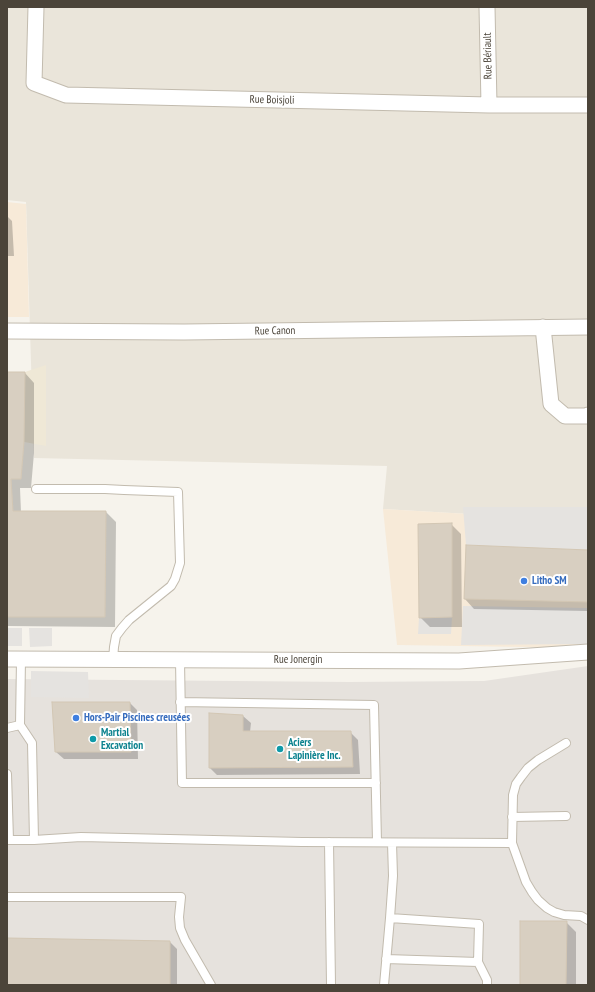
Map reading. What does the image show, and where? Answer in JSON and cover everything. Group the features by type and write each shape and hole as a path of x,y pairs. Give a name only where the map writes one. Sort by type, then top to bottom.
{"street":[{"name":"Rue Boisjoli","path":"36,7 34,83 66,96 489,106 588,105"},
{"name":"Rue Bériault","path":"487,7 489,106"},
{"path":"543,327 551,404 565,416 588,415"},
{"name":"Rue Canon","path":"7,331 184,332 588,327"},
{"name":"Rue Jonergin","path":"14,659 459,661 588,652"}],"lane":[{"path":"36,489 105,489 178,492 180,563 177,575 171,586 129,620 122,628 116,636 113,660"},
{"path":"14,659 20,725 32,743 34,840"},
{"path":"180,660 182,783 376,783"},
{"path":"180,702 374,706 377,842"},
{"path":"7,728 20,725"},
{"path":"566,743 528,768 516,784 513,795 512,843 526,882 538,900 546,908 554,912 564,915 582,916 588,920"},
{"path":"7,774 8,840 81,837 392,843 512,843"},
{"path":"512,817 566,816"},
{"path":"329,842 330,985"},
{"path":"384,985 393,876 392,843"},
{"path":"7,897 181,897 179,917 180,928 185,940 211,985"},
{"path":"390,918 479,924 478,962 487,980 487,985"},
{"path":"386,959 478,962"}],"shaded area":[{"path":"7,7 588,7 588,521 383,509 387,466 34,458 26,202 7,200"},
{"path":"7,202 26,204 29,317 7,317"},
{"path":"46,365 46,446 24,442 7,443 7,372 25,372"},
{"path":"463,507 588,507 588,550 466,545"},
{"path":"383,509 588,521 588,648 397,645"},
{"path":"463,606 588,608 588,644 461,645"},
{"path":"452,617 451,634 418,634 419,618"},
{"path":"7,628 22,628 22,646 7,646"},
{"path":"29,628 52,628 52,646 30,647"},
{"path":"588,666 588,985 7,985 7,679 349,682 484,681"},
{"path":"31,671 88,672 89,698 31,697"}],"building":[{"path":"7,372 25,372 24,442 21,479 11,479 13,511 106,511 105,617 7,617"},
{"path":"452,523 452,617 419,618 418,524"},
{"path":"466,545 588,550 588,602 464,599"},
{"name":"Martial Excavation","path":"52,702 130,702 131,752 55,752"},
{"name":"Aciers Lapinière Inc.","path":"209,713 243,715 243,731 351,731 353,767 209,768"},
{"path":"520,921 567,921 566,985 520,985"},
{"path":"7,938 170,941 170,985 7,985"}],"place":[{"name":"Litho SM","path":"524,581"},
{"name":"Hors-Pair Piscines creusées","path":"76,718"},
{"name":"Martial Excavation","path":"93,739"},
{"name":"Aciers Lapinière Inc.","path":"280,749"}]}
